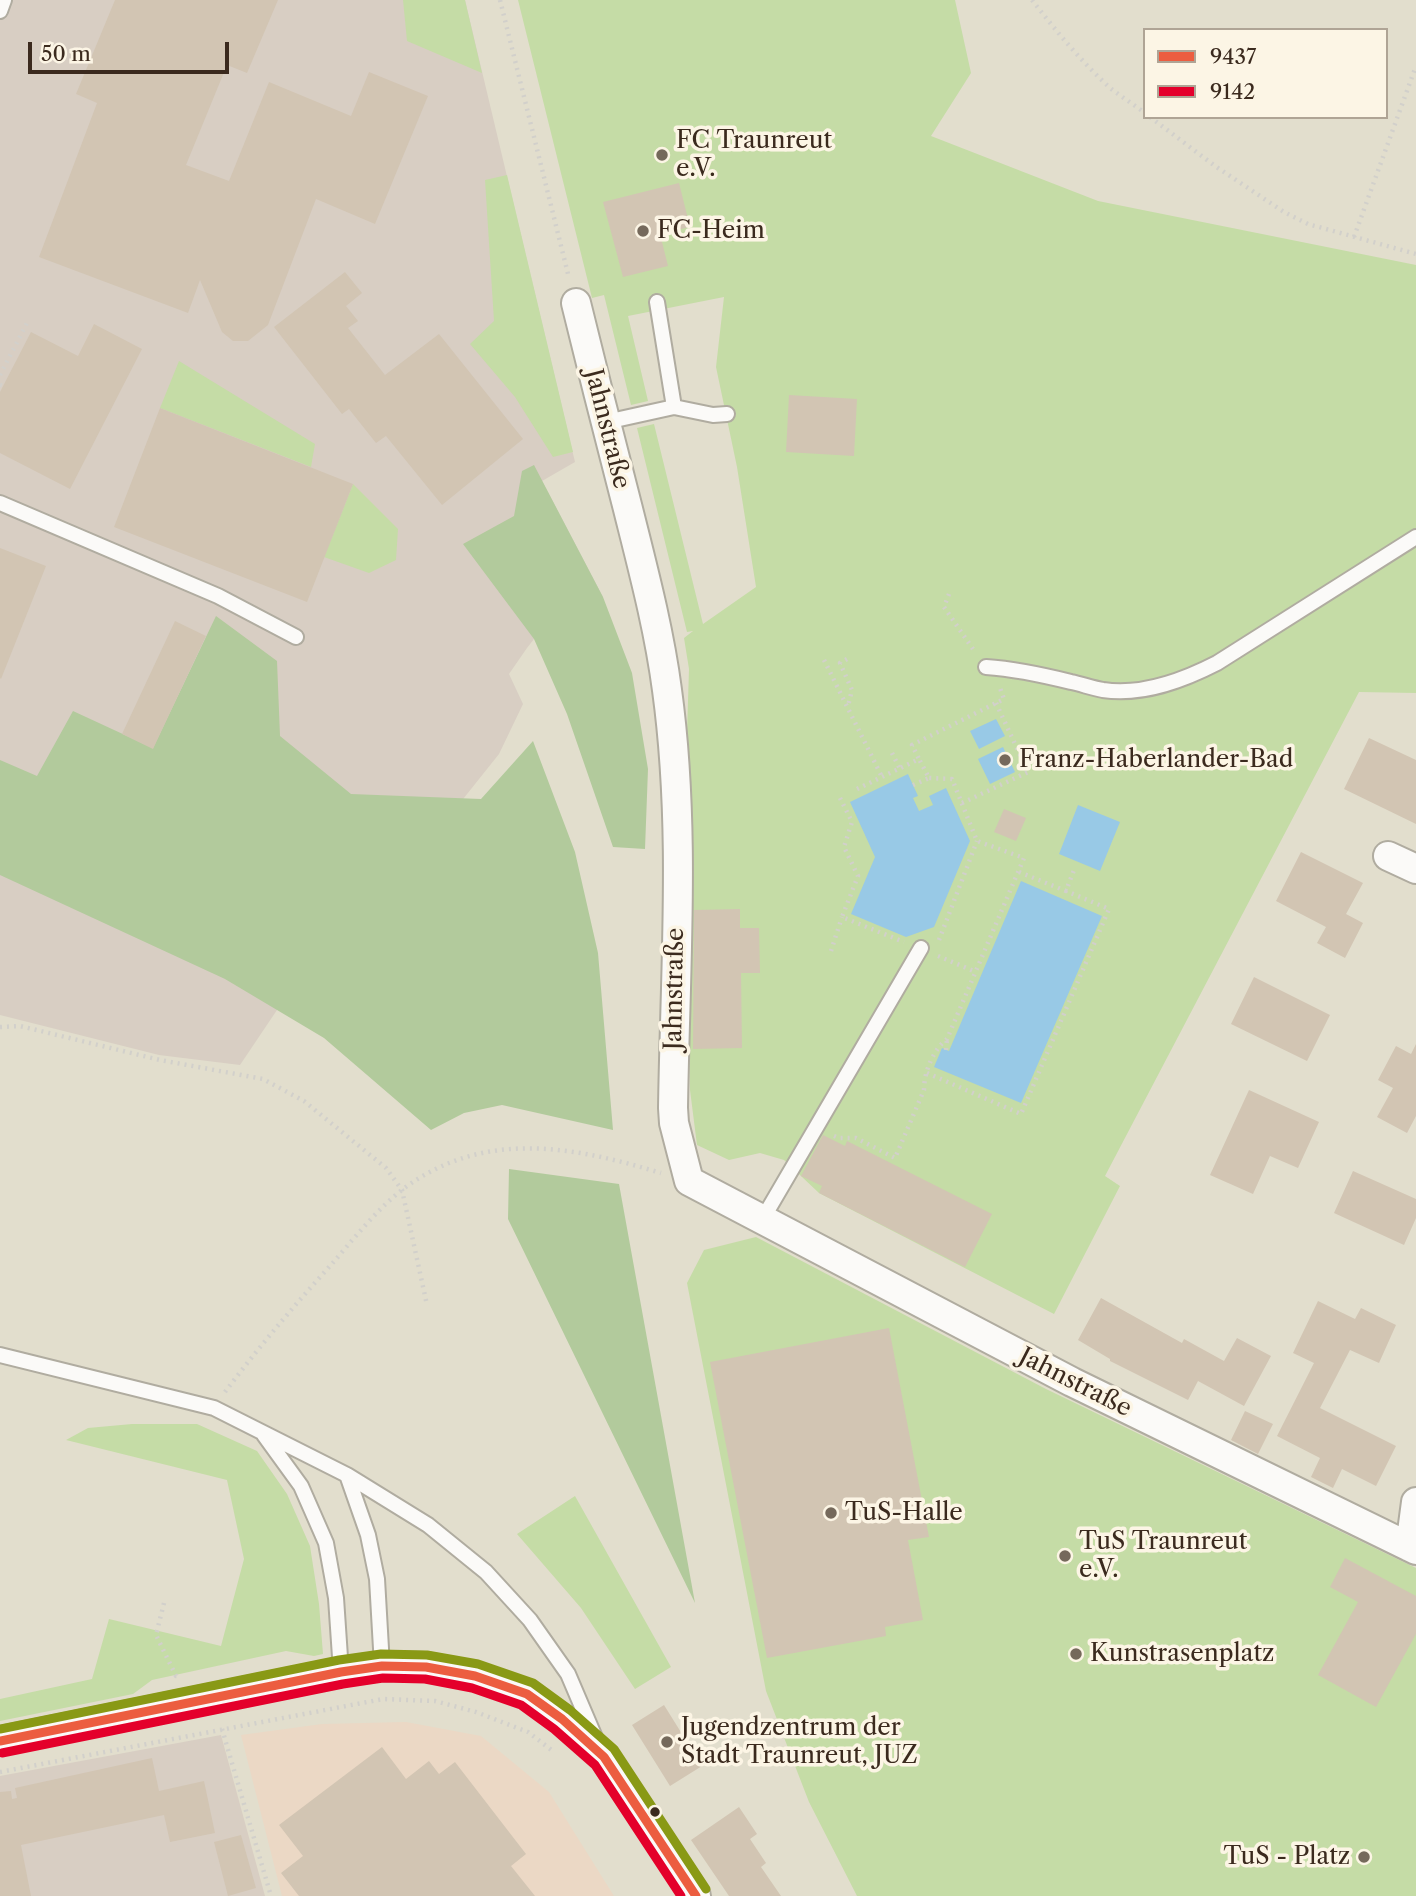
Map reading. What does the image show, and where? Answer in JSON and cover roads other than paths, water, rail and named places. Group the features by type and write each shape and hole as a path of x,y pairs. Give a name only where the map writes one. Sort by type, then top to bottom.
{"street":[{"name":"Jahnstraße","path":"576,303 659,641 672,734 677,855 673,1108 674,1123 689,1181 1085,1389 1413,1548"},
{"path":"1388,856 1416,869"},
{"path":"1413,1548 1416,1502"},
{"path":"0,1741 341,1672 382,1667 426,1667 475,1676 527,1694 562,1719 604,1757 696,1896"}],"lane":[{"path":"0,11 4,0"},
{"path":"657,302 674,407"},
{"path":"606,422 674,407 713,415 727,414"},
{"path":"0,503 218,596 296,637"},
{"path":"986,667 1013,669 1103,690 1125,691 1158,686 1192,676 1217,663 1416,537"},
{"path":"762,1220 927,951"},
{"path":"0,1355 214,1408 347,1475 428,1525 486,1572 530,1620 568,1674 604,1757"},
{"path":"261,1431 301,1486 326,1543 336,1598 341,1672"},
{"path":"347,1475 368,1535 377,1579 382,1667"}],"water":[{"path":"996,719 1005,736 979,749 970,731"},
{"path":"1003,747 1015,772 990,784 978,759"},
{"path":"908,774 918,796 913,798 919,811 933,805 929,796 946,788 970,841 934,927 906,937 851,914 875,857 850,802"},
{"path":"1078,805 1120,822 1100,871 1059,854"},
{"path":"1021,881 1102,916 1021,1103 934,1067 942,1048 949,1051"}],"place":[{"name":"FC Traunreut e.V.","path":"662,155"},
{"name":"FC-Heim","path":"643,231"},
{"name":"Franz-Haberlander-Bad","path":"1005,760"},
{"name":"TuS-Halle","path":"831,1513"},
{"name":"TuS Traunreut e.V.","path":"1065,1556"},
{"name":"Kunstrasenplatz","path":"1076,1654"},
{"name":"Jugendzentrum der Stadt Traunreut, JUZ","path":"667,1742"},
{"name":"TuS - Platz","path":"1364,1857"}]}
